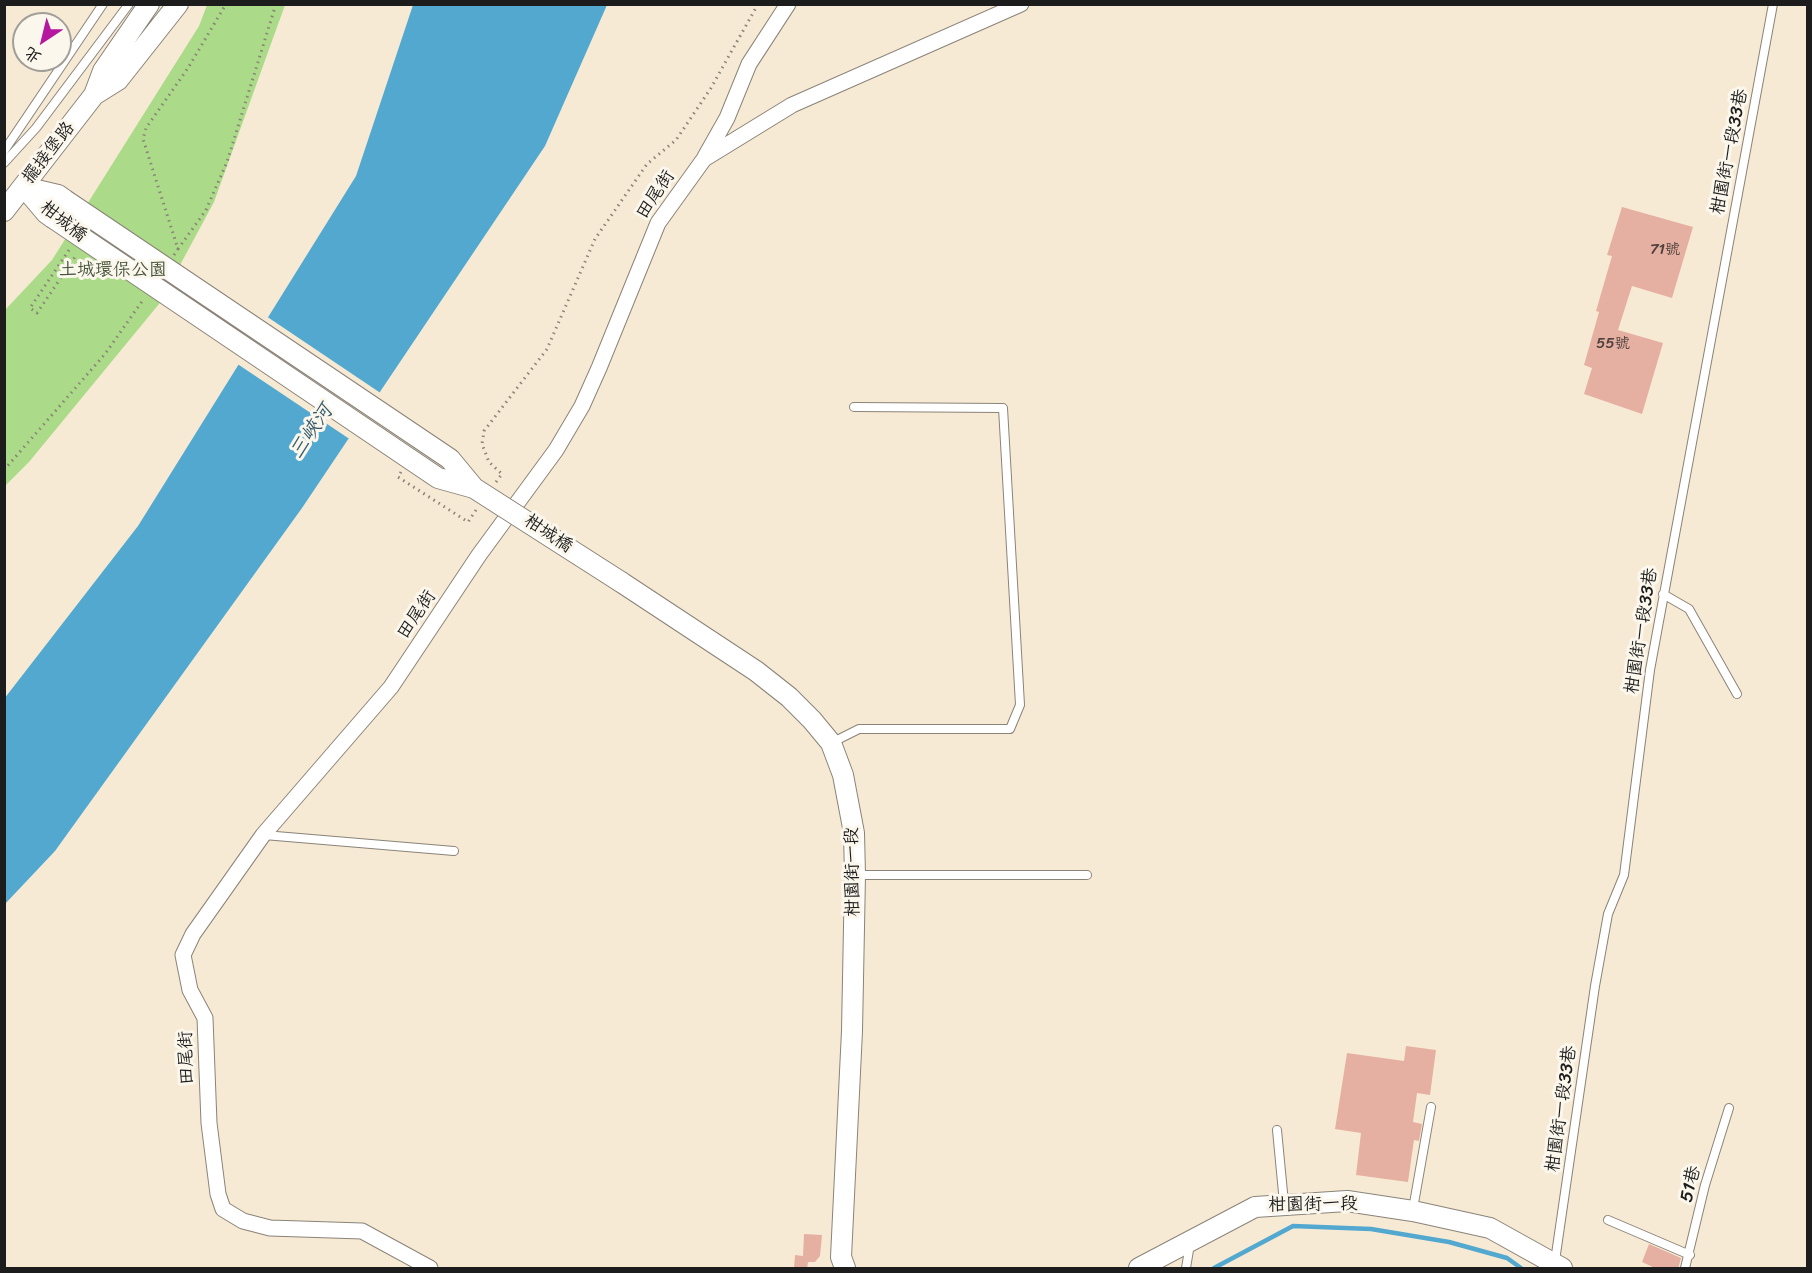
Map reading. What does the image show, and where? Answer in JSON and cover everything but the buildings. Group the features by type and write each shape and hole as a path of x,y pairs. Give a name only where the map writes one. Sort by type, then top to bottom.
{"street":[{"name":"擺接堡路","path":"4,211 94,95 103,71 149,4"},
{"name":"擺接堡路","path":"94,95 118,80 178,4"},
{"path":"704,159 727,118 749,64 788,4"},
{"name":"田尾街","path":"430,1269 362,1231 270,1228 243,1221 223,1209 218,1194 209,1123 205,1018 190,990 183,955 193,934 263,835 392,687 479,555 555,450 582,406 658,223 704,159 792,105 1021,4"},
{"name":"柑城橋","path":"24,187 58,195 450,459 478,495"},
{"name":"柑城橋","path":"24,187 53,218 438,478 478,495 621,582"},
{"name":"柑園街一段","path":"621,582 756,671 812,720 831,743 843,775 851,810 855,875 852,1031 841,1257 845,1269"},
{"name":"柑園街一段","path":"1139,1269 1255,1207 1284,1203 1347,1201 1413,1211 1490,1228 1558,1266"}],"lane":[{"path":"4,151 103,4"},
{"path":"4,163 57,101 129,4"},
{"name":"柑園街一段33巷","path":"1558,1266 1595,986 1608,914 1624,875 1650,670 1663,594 1773,4"},
{"path":"831,743 859,729 1011,729 1020,705 1003,408 854,407"},
{"path":"1663,594 1689,609 1737,694"},
{"path":"263,835 454,851"},
{"path":"855,875 1087,875"},
{"path":"1413,1211 1431,1107"},
{"name":"51巷","path":"1685,1269 1705,1185 1729,1108"},
{"path":"1277,1130 1284,1203"},
{"path":"1608,1220 1690,1255"},
{"path":"1186,1269 1191,1243"}],"path":[{"path":"178,249 206,210 227,162 276,4"},
{"path":"495,483 502,474 489,462 482,444 484,431 547,349 595,238 647,164 676,140 711,88 758,4"},
{"path":"70,248 30,308 37,313 82,247"},
{"path":"403,470 398,477 468,522 478,495"}],"green space":[{"name":"土城環保公園","path":"207,5 285,5 214,202 159,304 29,462 5,486 5,310 52,260 199,26"}],"water":[{"name":"三峽河","path":"413,5 607,5 545,146 302,508 55,851 5,904 4,699 138,526 356,176"}],"pier":[{"path":"266,316 382,394 351,440 236,363"}],"waterway":[{"path":"1214,1268 1293,1226 1371,1229 1449,1242 1507,1258 1521,1268"}]}
